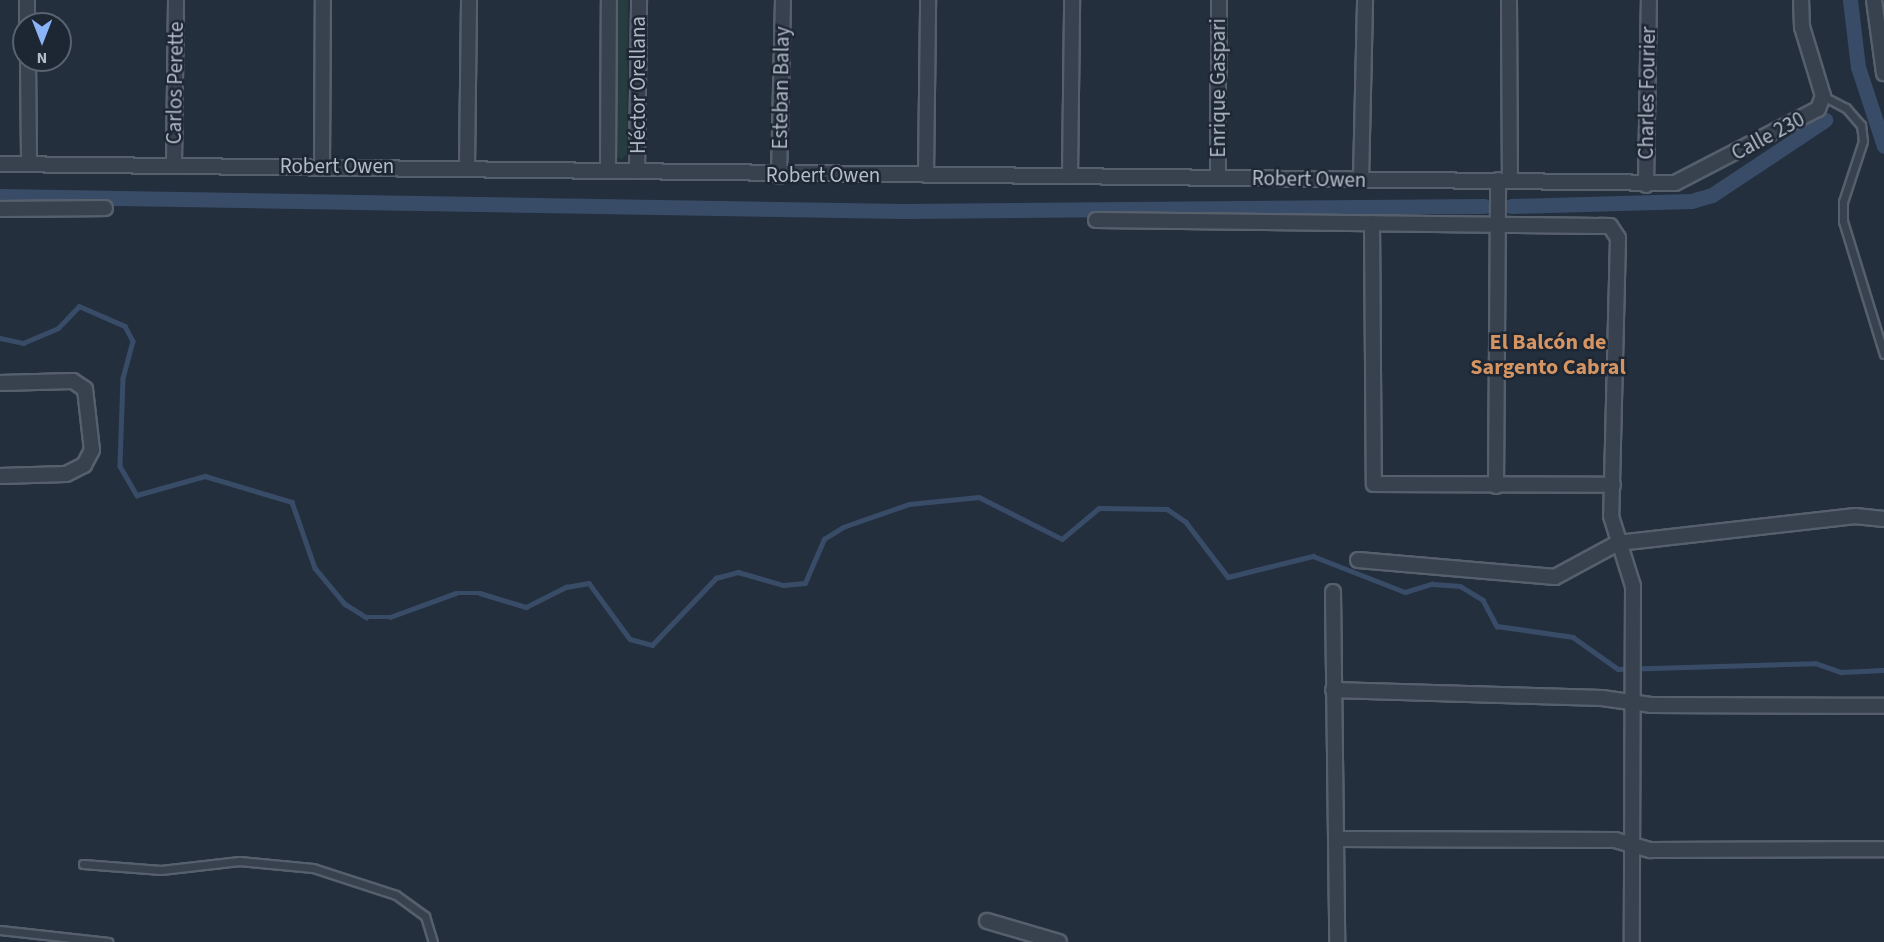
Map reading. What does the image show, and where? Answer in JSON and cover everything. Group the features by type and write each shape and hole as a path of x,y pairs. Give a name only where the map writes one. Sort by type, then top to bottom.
{"street":[{"name":"Carlos Perette","path":"174,165 176,0"},
{"path":"322,166 323,0"},
{"path":"467,167 469,0"},
{"name":"Héctor Orellana","path":"608,168 609,0"},
{"name":"Héctor Orellana","path":"637,171 639,0"},
{"name":"Esteban Balay","path":"779,176 783,0"},
{"path":"926,175 928,0"},
{"path":"1070,176 1072,0"},
{"name":"Enrique Gaspari","path":"1218,177 1219,0"},
{"path":"1361,180 1365,0"},
{"path":"1496,486 1497,223 1504,180 1509,0"},
{"name":"Charles Fourier","path":"1646,185 1649,0"},
{"name":"Calle 230","path":"1646,185 1689,178 1818,109 1822,96 1802,27 1801,0"},
{"path":"1874,0 1884,73"},
{"path":"28,72 29,164"},
{"name":"Robert Owen","path":"0,164 608,168 779,176 1218,177 1504,180 1646,185"},
{"path":"0,209 105,208"},
{"path":"1095,220 1610,226 1618,238 1611,516 1633,586 1632,942"},
{"path":"1372,223 1374,484 1613,485"},
{"path":"0,383 73,381 85,388 92,450 84,465 66,474 0,476"},
{"path":"1358,560 1556,577 1618,543 1855,516 1884,519"},
{"path":"1333,592 1337,942"},
{"path":"1333,690 1633,704 1884,706"},
{"path":"1337,839 1615,840 1633,847 1884,849"},
{"path":"987,921 1059,942"}],"lane":[{"path":"1822,96 1846,108 1861,125 1863,141 1843,202 1843,221 1884,354"},
{"path":"83,864 161,870 239,861 313,868 396,895 424,916 433,942"},
{"path":"0,930 108,942"}],"green space":[{"path":"616,0 628,0 627,154 621,160 615,154"}],"waterway":[{"path":"1850,0 1858,67 1884,146"},
{"path":"1511,206 1691,201 1712,195 1825,120"},
{"path":"0,196 904,211 1484,206"},
{"path":"0,338 23,343 58,328 79,306 125,326 133,341 123,378 120,466 137,495 205,476 292,502 315,568 345,604 366,617 390,617 456,593 480,593 526,607 566,587 589,583 630,639 652,645 716,578 738,572 783,585 805,583 824,539 843,527 909,504 979,497 1062,539 1099,508 1167,509 1186,522 1228,577 1313,556 1405,592 1432,584 1460,586 1483,600 1497,626 1573,637 1618,669 1815,663 1841,672 1884,670"}],"district":[{"name":"El Balcón de Sargento Cabral","path":"1548,354"}]}
